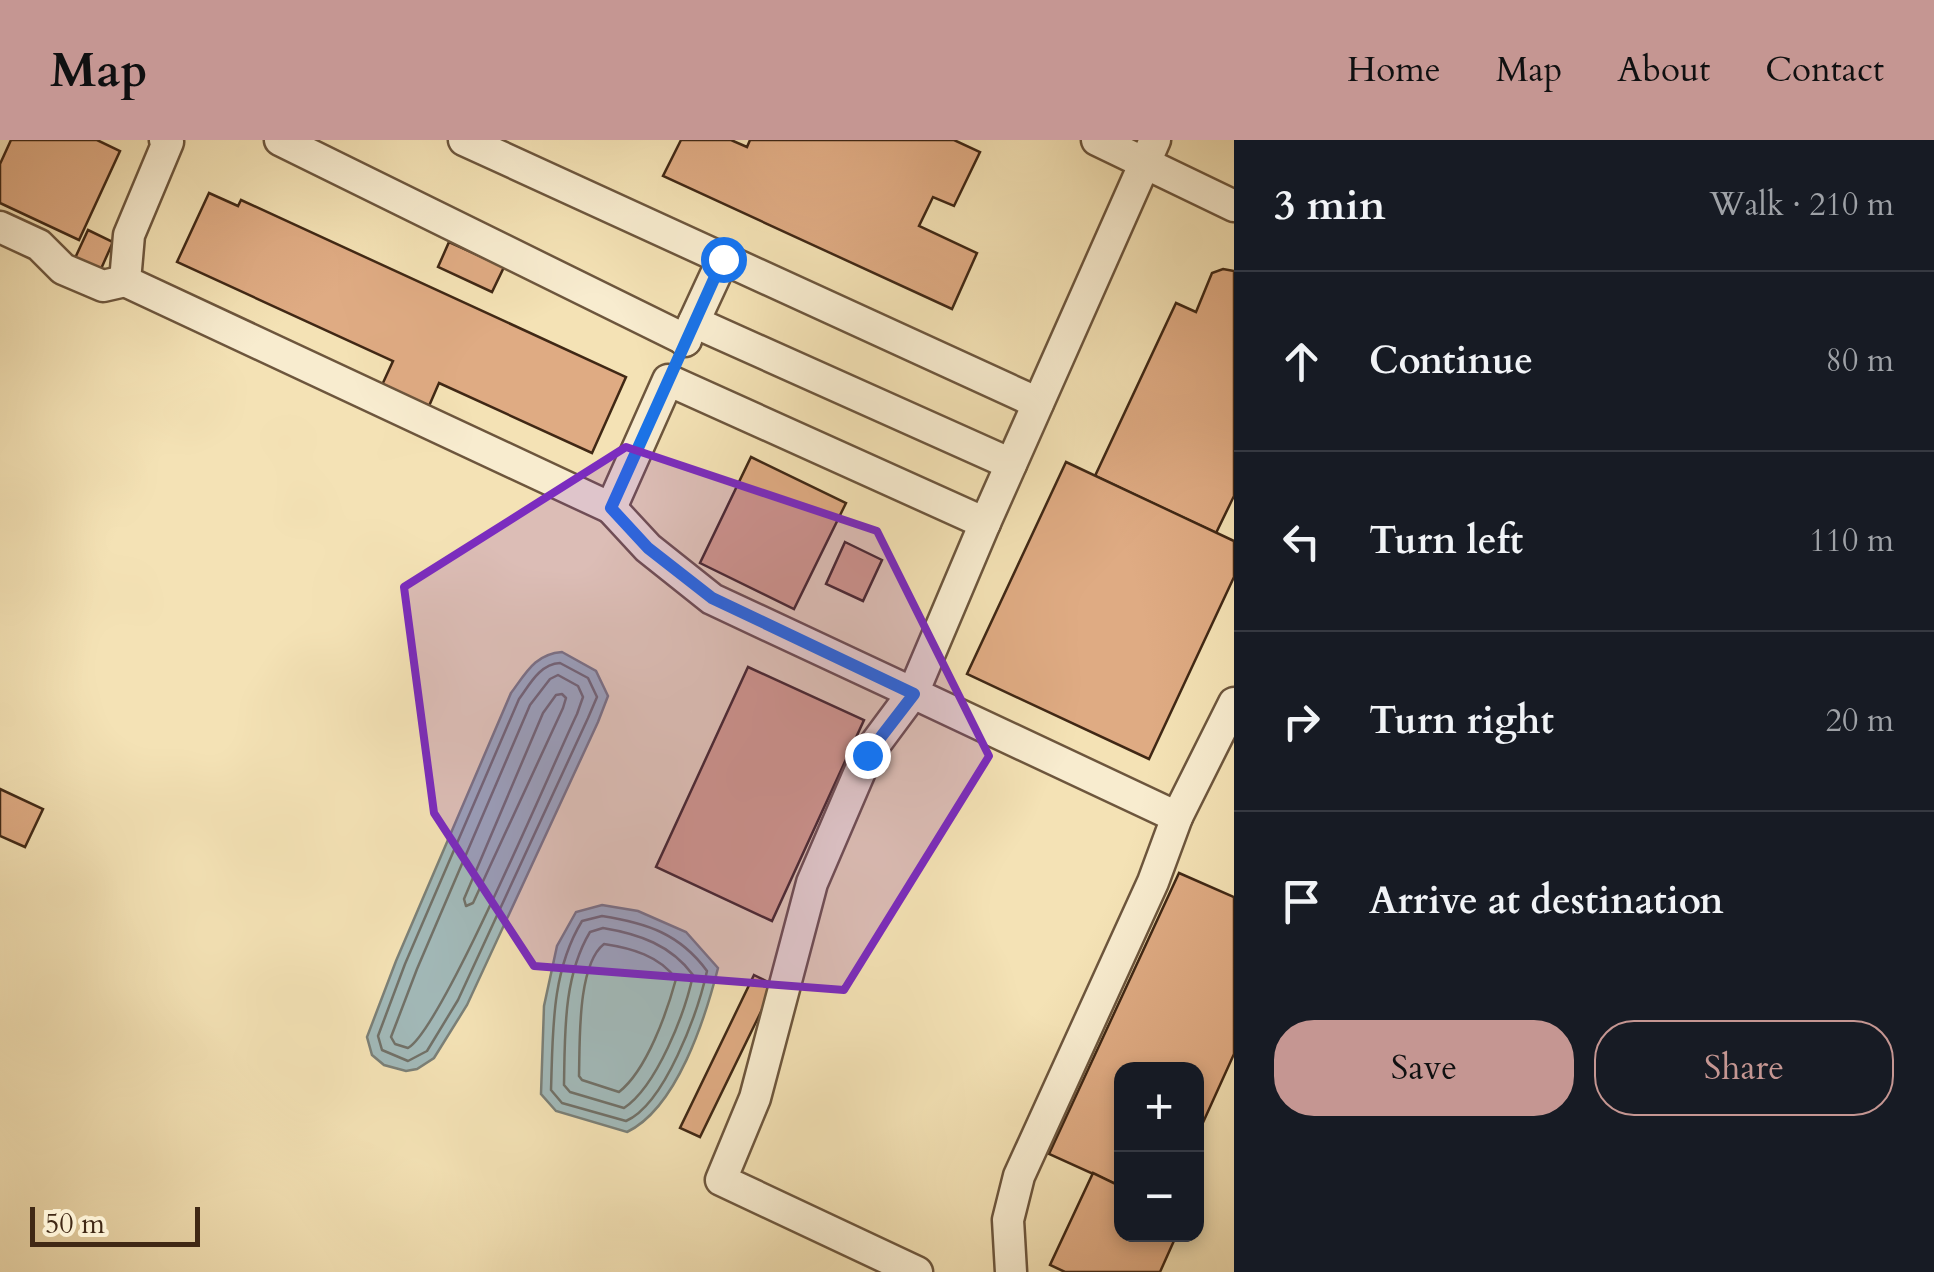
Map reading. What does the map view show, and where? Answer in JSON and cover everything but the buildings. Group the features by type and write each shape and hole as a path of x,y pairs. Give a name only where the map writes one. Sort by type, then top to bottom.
{"lane":[{"path":"124,281 129,234 167,140"},
{"path":"280,140 690,331 1011,464"},
{"path":"464,140 1038,404"},
{"path":"1097,140 1150,151 1234,206"},
{"path":"918,1272 721,1180 755,1098 812,883 867,755 914,694 985,523 1150,151"},
{"path":"0,227 39,245 63,269 103,286 124,281 611,508 648,548 712,598 1177,817"},
{"path":"611,508 723,259"},
{"path":"668,380 985,523"},
{"path":"1011,1272 1008,1220 1019,1176 1153,882 1177,817 1234,703"}],"highlighted area":[{"path":"626,447 877,531 989,756 844,990 534,966 434,813 404,587"}],"water":[{"path":"562,652 596,671 608,696 598,722 467,1005 434,1058 406,1071 384,1065 372,1055 367,1037 511,693 538,661"},
{"path":"602,905 638,911 686,932 718,968 697,1036 674,1083 645,1120 627,1132 556,1111 541,1094 544,1006 557,946 576,912"}],"route":[{"path":"723,259 611,508 648,548 712,598 914,694 867,755"}]}
